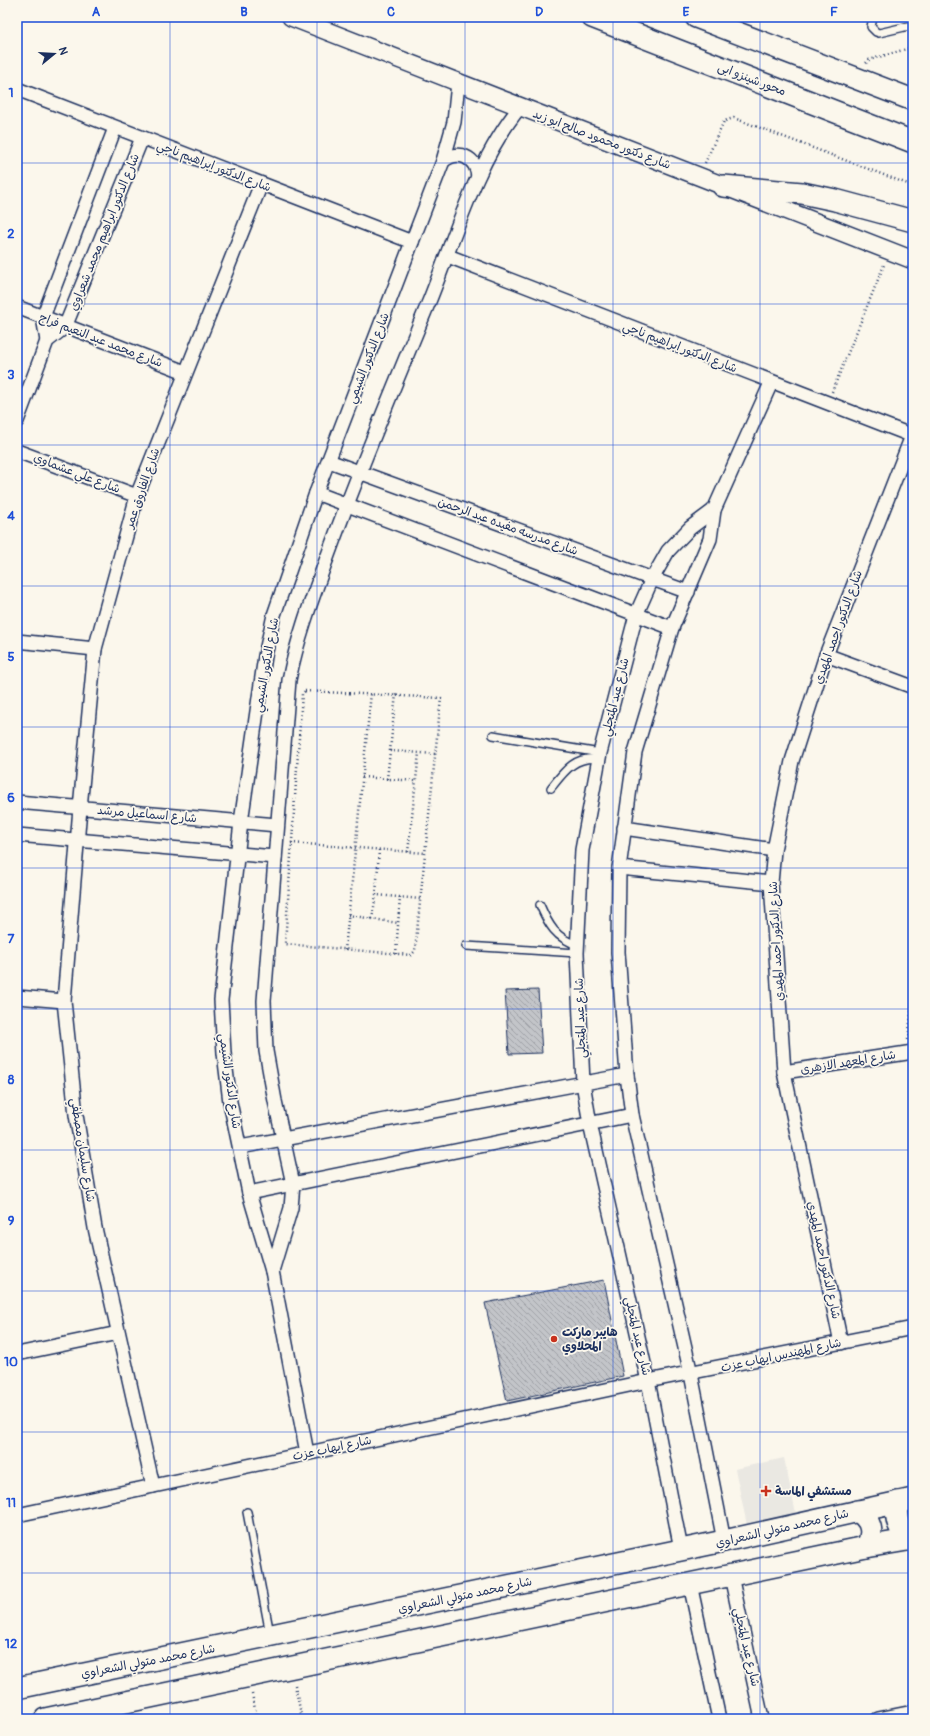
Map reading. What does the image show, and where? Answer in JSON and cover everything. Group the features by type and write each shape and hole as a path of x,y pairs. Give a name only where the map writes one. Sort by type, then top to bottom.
{"main road":[{"name":"محور شينزو ابى","path":"592,17 913,142"},
{"path":"696,17 913,100"},
{"path":"723,186 802,193 835,200 913,221"},
{"path":"905,1501 896,1516 897,1523 900,1530 911,1540"},
{"name":"شارع محمد متولي الشعراوي","path":"17,1688 724,1541 905,1501"},
{"path":"857,1511 862,1514 870,1524 871,1536 866,1547"},
{"path":"45,1719 248,1678 866,1547 911,1540"}],"street":[{"name":"شارع دكتور محمود صالح ابو زيد","path":"291,17 458,84 913,260"},
{"name":"شارع الدكتور الشيمي","path":"307,1453 272,1271 249,1193 230,1102 224,1053 221,1000 239,855 241,822 269,636 280,596 316,493 443,161 454,122 458,84"},
{"name":"شارع الدكتور ابراهيم ناجي","path":"17,90 412,242"},
{"name":"شارع الدكتور الشيمي","path":"272,1271 291,1208 293,1184 266,1051 264,1001 289,680 292,663 302,628 359,472 448,256 478,176 495,141 520,107"},
{"path":"47,341 43,317 115,128"},
{"name":"شارع الدكتور ابراهيم محمد شعراوي","path":"65,326 142,138"},
{"path":"443,161 452,155 463,155 476,166 478,176"},
{"name":"شارع الفاروق عمر","path":"80,808 95,649 137,496 261,184"},
{"name":"شارع الدكتور ابراهيم ناجي","path":"448,256 771,383 912,436"},
{"name":"شارع محمد عبد النعيم فراج","path":"17,307 185,372"},
{"path":"17,421 47,341 65,326"},
{"name":"شارع عبد المتجلي","path":"724,1541 691,1374 632,1115 627,1074 618,952 619,868 635,752 672,628 710,539 714,510 771,383"},
{"name":"شارع الدكتور احمد المهدي","path":"842,1343 784,1072 771,883 774,850 792,761 826,656 912,436"},
{"name":"شارع علي عشماوي","path":"17,451 137,496"},
{"name":"شارع مدرسه مفيده عبد الرحمن","path":"328,461 688,592"},
{"path":"316,493 672,628"},
{"name":"شارع عبد المتجلي","path":"681,1549 648,1381 590,1124 583,1083 578,949 582,850 600,756 636,615 652,579 668,551 690,528 714,510"},
{"path":"17,641 95,649"},
{"path":"826,656 913,687"},
{"name":"شارع اسماعيل مرشد","path":"17,802 277,825"},
{"name":"شارع سليمان مصطفي","path":"80,808 64,1001 78,1122 95,1228 152,1486"},
{"path":"624,828 774,850"},
{"path":"17,835 275,858"},
{"path":"619,868 771,883"},
{"path":"17,997 64,1001"},
{"name":"شارع المعهد الازهرى","path":"784,1072 910,1052"},
{"path":"240,1147 627,1074"},
{"path":"249,1193 632,1115"},
{"name":"شارع المهندس ايهاب عزت","path":"648,1381 691,1374 913,1328"},
{"path":"17,1354 118,1333"},
{"name":"شارع ايهاب عزت","path":"17,1515 648,1381"},
{"name":"شارع عبد المتجلي","path":"731,1576 762,1719"},
{"path":"690,1584 719,1719"},
{"path":"878,1719 913,1712"}],"lane":[{"path":"873,17 871,27 879,33 913,25"},
{"path":"493,735 600,756"},
{"path":"551,788 569,766 576,762 600,756"},
{"path":"540,904 550,926 555,933 578,949"},
{"path":"466,946 578,949"},
{"path":"247,1512 271,1636"}],"path":[{"path":"855,78 869,60 913,47"},
{"path":"699,176 724,121 734,118 913,186"},
{"path":"827,404 890,251"},
{"path":"305,690 396,694 441,697 415,951 411,955 285,944 302,694 305,690"},
{"path":"345,950 354,848 371,693"},
{"path":"387,779 396,694"},
{"path":"390,751 436,754"},
{"path":"408,852 419,753"},
{"path":"362,777 416,781"},
{"path":"276,842 426,854"},
{"path":"372,919 376,895 379,850"},
{"path":"376,895 421,899"},
{"path":"396,954 400,897"},
{"path":"348,915 398,923"},
{"path":"910,1052 913,995"},
{"path":"292,1668 302,1719"},
{"path":"248,1678 257,1719"}],"shaded area":[{"name":"مستشفي الماسة","path":"784,1458 796,1514 747,1525 735,1469"}],"building":[{"path":"538,990 542,1053 509,1054 505,991"},
{"name":"هايبر ماركت المحلاوي","path":"604,1280 623,1376 507,1401 485,1303"}],"place":[{"name":"هايبر ماركت المحلاوي","path":"554,1339"},
{"name":"مستشفي الماسة","path":"766,1491"}]}
